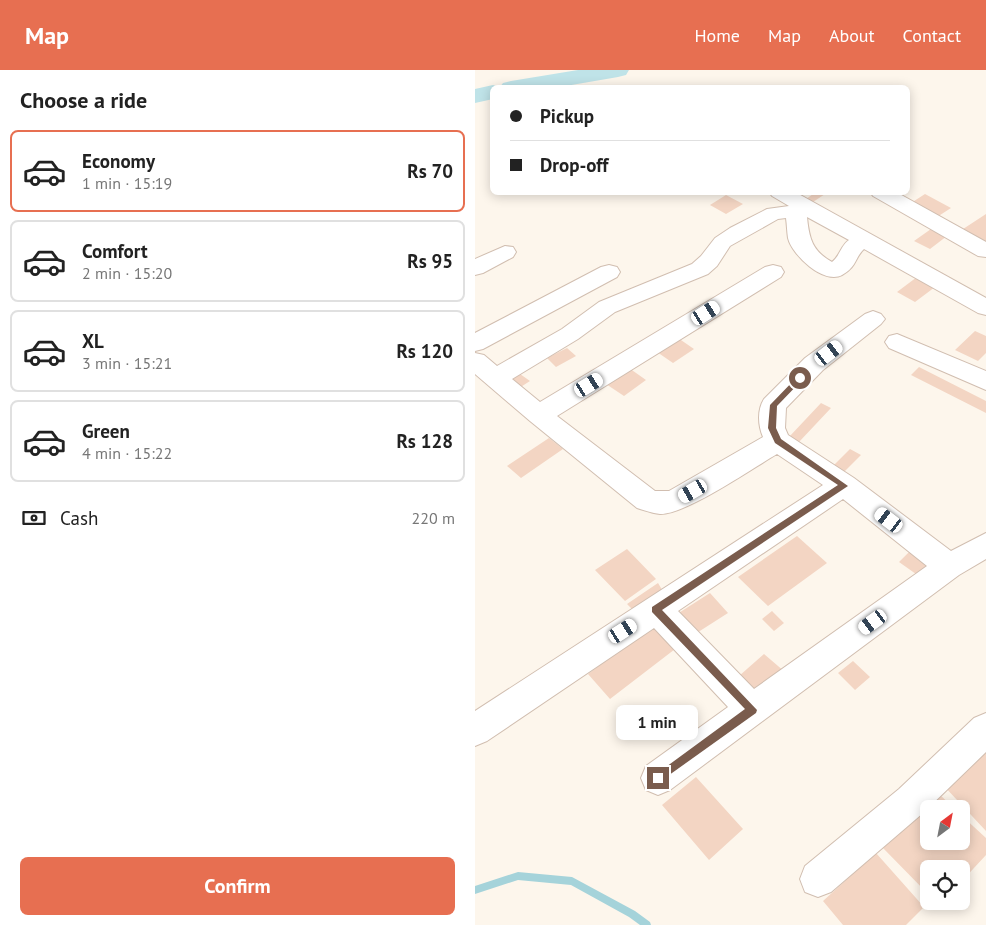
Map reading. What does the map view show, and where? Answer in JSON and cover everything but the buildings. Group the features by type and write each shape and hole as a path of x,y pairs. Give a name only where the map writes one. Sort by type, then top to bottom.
{"street":[{"path":"783,195 804,212 869,242 986,308"},
{"path":"885,195 986,252"},
{"path":"804,212 799,240 816,262 833,271 846,262 854,245 869,242"},
{"path":"495,378 570,334 607,308 700,269 709,262 722,242 737,232 774,213 804,212"},
{"path":"475,268 505,252"},
{"path":"475,343 609,272"},
{"path":"539,415 773,272"},
{"path":"873,319 814,364 773,405 772,428 778,441 844,486 949,566"},
{"path":"897,342 986,381"},
{"path":"475,361 539,415 647,500 660,503 675,501 778,441"},
{"path":"475,730 844,486"},
{"path":"658,778 949,566 986,545"},
{"path":"656,610 752,710"},
{"path":"818,879 911,801 986,729"}],"waterway":[{"path":"529,85 618,70"},
{"path":"475,96 490,93"},
{"path":"475,890 518,876 572,881 632,914 647,925"}],"route":[{"path":"658,778 752,710 656,610 844,486 778,441 772,428 773,405 800,378"}]}
